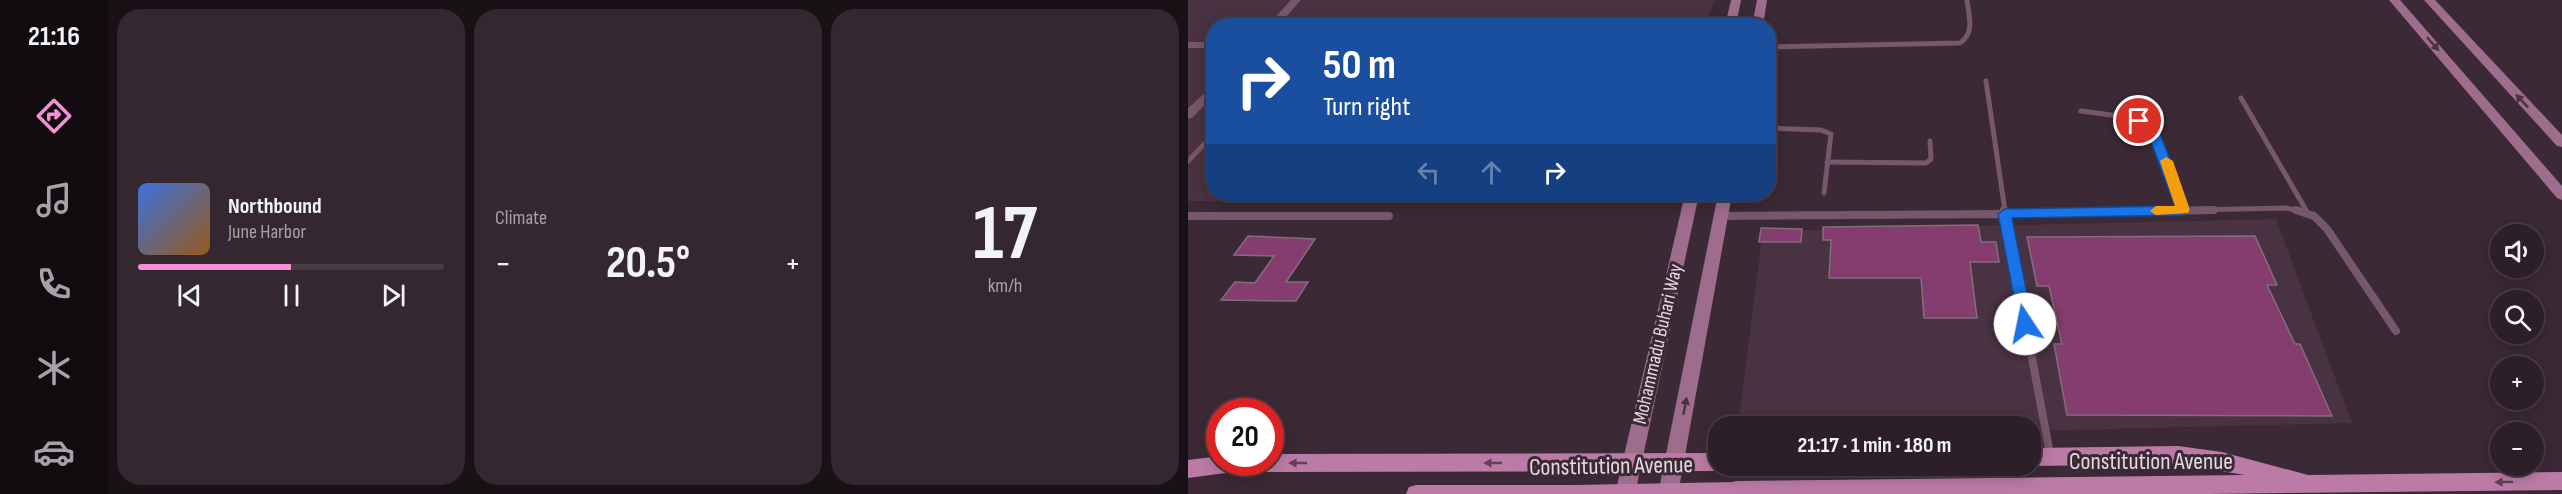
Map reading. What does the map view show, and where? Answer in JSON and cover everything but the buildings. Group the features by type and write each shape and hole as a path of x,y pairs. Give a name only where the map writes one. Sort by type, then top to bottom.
{"main road":[{"path":"1732,18 1736,0"},
{"path":"1759,18 1762,0"},
{"path":"2394,0 2562,195"},
{"path":"2429,0 2562,143"},
{"name":"Mohammadu Buhari Way","path":"1625,494 1690,201"},
{"name":"Mohammadu Buhari Way","path":"1668,494 1724,201"},
{"path":"2041,457 2178,455 2222,461 2321,485"},
{"path":"1188,469 1233,463 1708,462"},
{"name":"Constitution Avenue","path":"1416,494 2562,481"}],"street":[{"path":"1279,18 1296,0"},
{"path":"1188,45 1206,45"},
{"path":"1188,115 1206,96"}],"lane":[{"path":"1776,47 1960,43 1968,39 1970,34 1967,0"},
{"path":"1986,81 2005,214 2050,457"},
{"path":"2241,98 2306,210 2327,229 2396,331"},
{"path":"2081,111 2126,117 2152,129 2183,210"},
{"path":"1776,128 1827,131 1831,134 1824,194"},
{"path":"1827,162 1926,163 1930,159 1930,141"},
{"path":"1188,161 1206,142"},
{"path":"1721,216 2005,214 2286,208 2306,210"},
{"path":"1188,216 1389,216"}],"shaded area":[{"path":"1188,0 1714,0 1709,18 1206,18 1206,201 1188,201"},
{"path":"2276,219 2352,423 2041,431 2041,416 1739,416 1763,231"}],"slow traffic":[{"path":"2156,211 2183,210 2166,161"}],"route":[{"path":"2025,324 2005,214 2183,210 2152,129 2139,121"}]}
